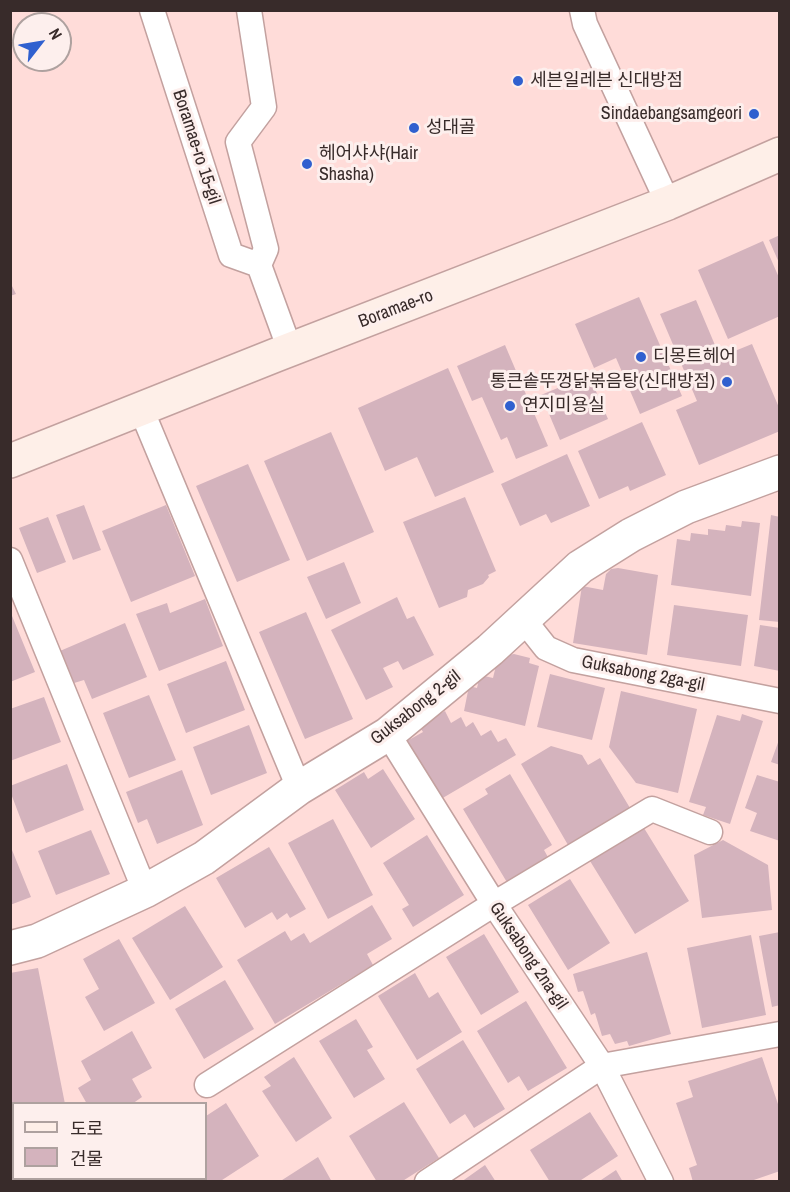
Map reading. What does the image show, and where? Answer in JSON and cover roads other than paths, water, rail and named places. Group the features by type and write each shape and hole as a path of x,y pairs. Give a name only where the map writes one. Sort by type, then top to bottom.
{"main road":[{"name":"Boramae-ro","path":"10,461 668,203 780,154"}],"street":[{"name":"Guksabong 2-gil","path":"10,948 37,941 145,891 204,858 299,788 388,734 490,650 580,567 631,535 686,507 780,472"}],"lane":[{"name":"Boramae-ro 15-gil","path":"152,10 231,255 259,266"},
{"path":"249,10 264,107 238,142 266,249 259,266 290,350"},
{"path":"582,10 585,24 668,203"},
{"path":"141,409 299,788"},
{"path":"10,560 145,891"},
{"name":"Guksabong 2ga-gil","path":"523,619 546,648 573,660 780,701"},
{"name":"Guksabong 2na-gil","path":"388,734 494,904 602,1066 661,1182"},
{"path":"207,1085 494,904 651,809 710,832"},
{"path":"427,1182 602,1066 780,1034"}],"place":[{"name":"세븐일레븐 신대방점","path":"518,81"},
{"name":"Sindaebangsamgeori","path":"754,114"},
{"name":"성대골","path":"414,128"},
{"name":"헤어샤샤(Hair Shasha)","path":"307,164"},
{"name":"디몽트헤어","path":"641,357"},
{"name":"통큰솥뚜껑닭볶음탕(신대방점)","path":"727,382"},
{"name":"연지미용실","path":"510,406"}]}
